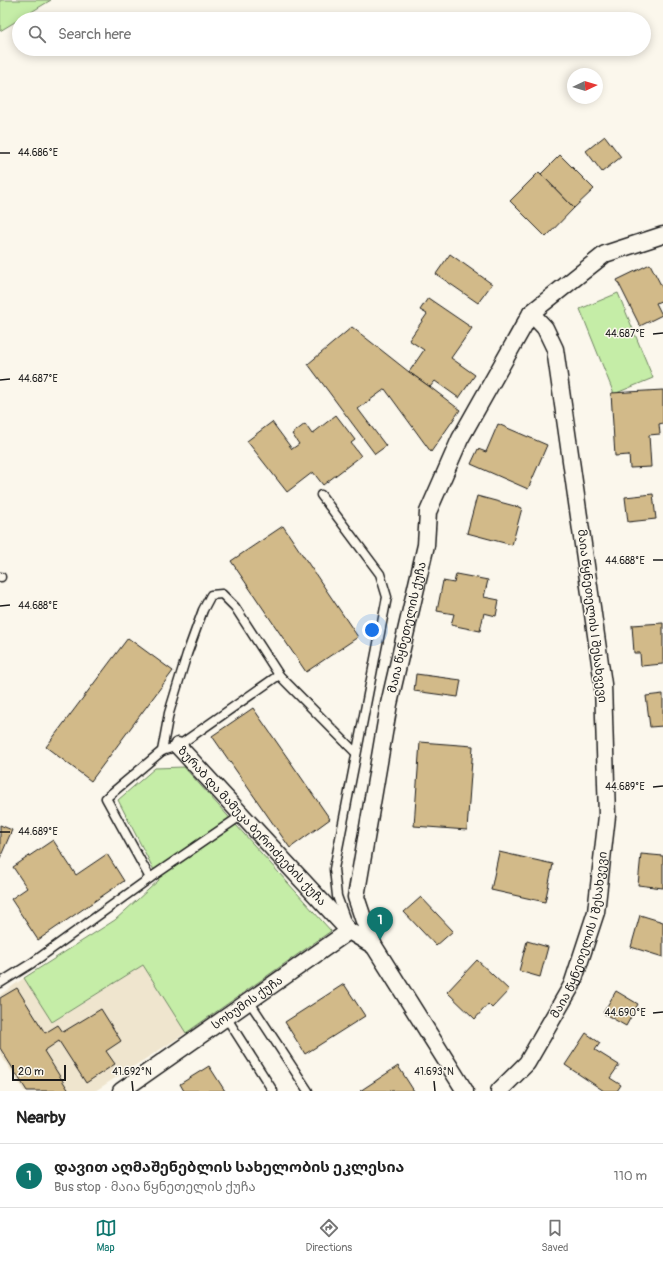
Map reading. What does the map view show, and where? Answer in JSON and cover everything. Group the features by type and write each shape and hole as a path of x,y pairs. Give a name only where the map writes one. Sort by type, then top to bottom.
{"street":[{"name":"მაია წყნეთელის ქუჩა","path":"465,1091 374,946 356,896 389,704 426,545 428,512 460,439 531,313 605,254 663,235"},
{"name":"მაია წყნეთელის I შესახვევი","path":"499,1091 527,1063 572,985 596,912 607,816 603,684 555,348 545,328 531,313"},
{"name":"ზურაბ და მამუკა ბეროძეების ქუჩა","path":"178,746 349,931"},
{"path":"349,931 374,946"},
{"name":"სოხუმის ქუჩა","path":"121,1091 349,931"}],"lane":[{"path":"321,496 380,574 387,596 334,869 337,896 349,931"},
{"path":"162,750 169,713 187,654 203,610 211,596 222,594 235,607 279,675 356,753"},
{"name":"ზურაბ და მამუკა ბეროძეების ქუჩა","path":"178,746 279,675"},
{"path":"150,878 106,798 162,750 178,746"},
{"path":"0,983 32,963 150,878 242,815"},
{"path":"249,1001 308,1091"},
{"path":"226,1017 273,1091"}],"shaded area":[{"path":"143,965 186,1033 95,1091 24,1091 0,1054 0,995 24,978 53,1022"}],"green space":[{"path":"0,0 51,0 31,12 12,12 12,24 0,31"},
{"path":"618,293 653,378 614,394 580,309"},
{"path":"184,767 331,931 186,1033 143,965 52,1022 24,978 115,920 159,880 118,800 155,768"}],"building":[{"path":"605,136 621,157 602,172 586,151"},
{"path":"560,155 594,189 574,208 541,174"},
{"path":"539,172 574,208 546,237 510,201"},
{"path":"450,254 492,284 478,303 436,274"},
{"path":"650,264 663,289 663,300 656,303 662,315 640,326 617,280"},
{"path":"428,298 472,328 451,358 475,375 459,398 435,381 430,387 409,372 424,350 409,340 427,314 420,310"},
{"path":"352,327 460,410 431,452 385,389 358,409 386,446 375,454 308,364"},
{"path":"663,390 663,423 659,424 660,434 649,435 651,467 630,468 629,455 615,456 611,393"},
{"path":"336,415 355,440 351,443 361,456 323,485 313,472 287,492 247,441 272,422 292,449 299,444 292,434 305,424 312,434"},
{"path":"498,424 547,445 528,489 471,464 478,449 486,452"},
{"path":"653,494 656,519 628,522 625,497"},
{"path":"477,496 522,508 512,545 467,533"},
{"path":"283,526 358,637 306,672 231,561"},
{"path":"456,574 488,580 484,597 499,600 496,616 484,613 480,631 451,625 454,614 437,611 443,581 454,583"},
{"path":"663,623 663,664 641,666 640,653 634,653 632,625"},
{"path":"128,638 173,671 91,781 46,747"},
{"path":"416,674 461,680 458,697 414,691"},
{"path":"663,694 663,726 650,727 646,696"},
{"path":"253,708 330,819 290,848 212,736"},
{"path":"420,742 473,746 467,830 414,826"},
{"path":"0,825 12,830 0,858"},
{"path":"53,840 76,875 107,854 124,881 38,940 11,899 27,888 13,867"},
{"path":"499,852 553,864 545,902 491,890"},
{"path":"641,854 663,856 663,888 638,885"},
{"path":"421,897 453,931 436,946 404,912"},
{"path":"640,915 663,922 663,957 631,947"},
{"path":"527,941 548,947 540,977 519,971"},
{"path":"477,960 509,990 492,1008 488,1004 475,1019 447,992"},
{"path":"344,984 365,1016 305,1054 285,1022"},
{"path":"17,988 45,1033 58,1025 63,1032 101,1009 121,1041 106,1051 115,1064 86,1083 59,1041 44,1051 69,1091 27,1091 0,1048 0,998"},
{"path":"616,991 638,1004 626,1026 603,1013"},
{"path":"586,1033 600,1043 595,1050 619,1065 610,1078 621,1085 617,1091 604,1091 565,1065"},
{"path":"209,1066 225,1091 184,1091 180,1084"},
{"path":"398,1066 414,1091 360,1091"}],"place":[{"name":"დავით აღმაშენებლის სახელობის ეკლესია","path":"380,940"}]}
